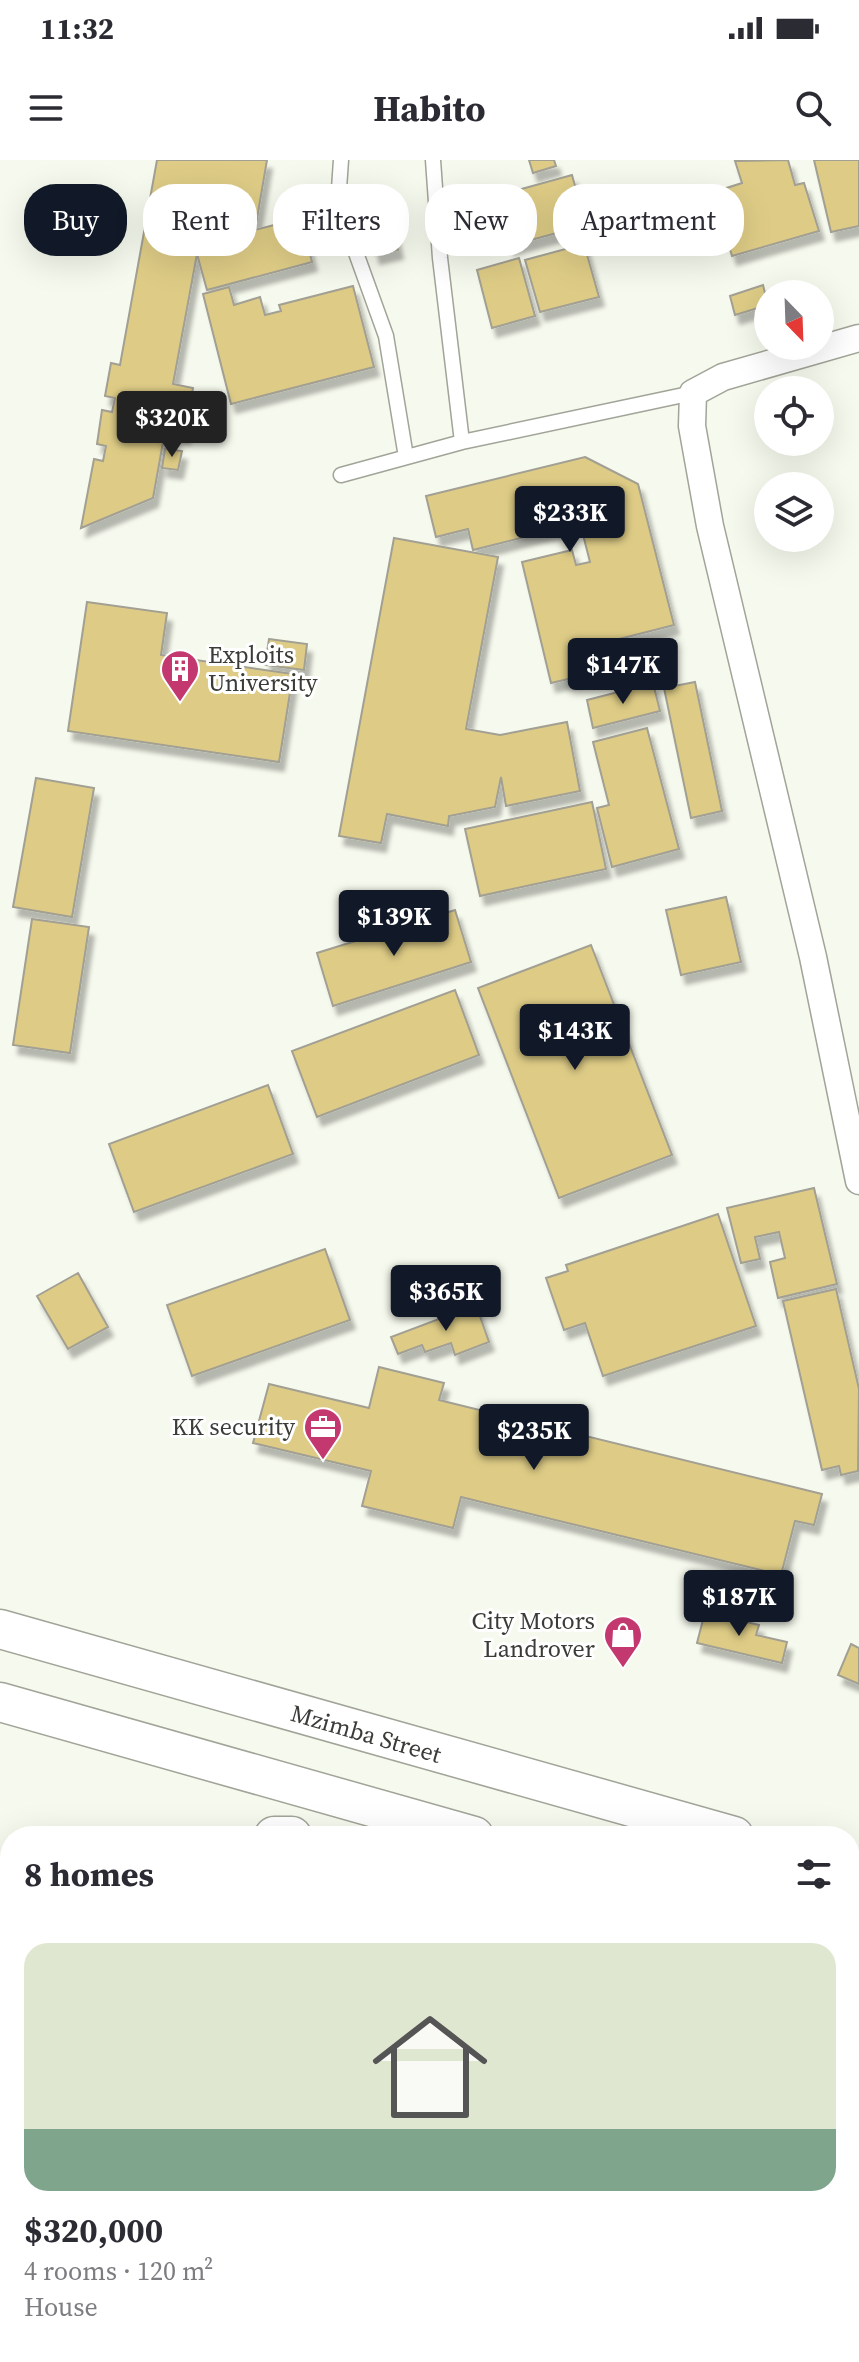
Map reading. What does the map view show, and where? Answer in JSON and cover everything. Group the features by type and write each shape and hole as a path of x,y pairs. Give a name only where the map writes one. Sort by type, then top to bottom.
{"main road":[{"name":"Mzimba Street","path":"0,1629 698,1826"},
{"path":"0,1702 439,1826"}],"street":[{"path":"859,338 723,377 693,393 692,426 710,526 813,957 859,1181"}],"lane":[{"path":"341,160 338,203 386,336 406,457"},
{"path":"433,160 440,258 462,442"},
{"path":"341,475 462,442 693,393"}],"building":[{"path":"157,160 267,160 257,218 257,184 153,184"},
{"path":"529,160 554,160 556,166 533,173"},
{"path":"788,160 795,185 804,183 819,231 744,253 744,184 739,184 742,183 735,161"},
{"path":"814,160 859,160 859,226 831,232"},
{"path":"572,175 575,184 553,184 553,234 537,238 537,185"},
{"path":"273,225 273,256 310,256 312,262 207,290 198,256 257,256 257,229"},
{"path":"143,238 143,256 197,256 173,384 193,388 185,435 165,431 153,498 81,528 94,459 103,461 106,446 97,444 102,410 112,412 115,398 105,396 111,363 120,365"},
{"path":"553,252 553,256 587,256 599,297 540,312 525,260"},
{"path":"519,258 535,316 492,328 477,270"},
{"path":"353,286 374,367 231,404 203,294 229,287 234,305 260,297 265,315 281,311 279,305"},
{"path":"754,288 754,309 735,315 730,296"},
{"path":"165,449 182,451 178,470 162,468"},
{"path":"585,457 638,484 674,625 584,648 590,674 551,683 522,562 572,550 576,565 590,562 580,523 473,550 468,529 436,537 426,496"},
{"path":"394,538 498,557 466,729 500,735 567,722 580,791 506,806 501,777 495,807 449,816 448,826 387,814 381,843 339,836"},
{"name":"Exploits University","path":"87,602 167,613 161,655 293,674 279,762 68,731"},
{"path":"269,639 307,644 304,670 265,665"},
{"path":"695,682 722,811 691,818 664,688"},
{"path":"653,683 660,711 593,728 587,700"},
{"path":"647,728 679,849 612,867 597,808 609,805 593,742"},
{"path":"36,778 94,788 72,917 13,907"},
{"path":"592,802 606,869 480,896 465,829"},
{"path":"726,897 741,962 681,975 666,910"},
{"path":"455,910 471,962 333,1006 317,953"},
{"path":"32,919 89,927 70,1053 13,1045"},
{"path":"591,945 672,1155 559,1198 478,988"},
{"path":"455,990 479,1055 317,1117 292,1051"},
{"path":"268,1085 293,1154 134,1212 109,1144"},
{"path":"814,1188 837,1284 778,1298 770,1262 785,1258 779,1232 755,1237 760,1259 741,1263 727,1208"},
{"path":"718,1214 756,1326 603,1376 585,1323 564,1330 546,1278 568,1271 566,1265"},
{"path":"325,1249 350,1320 192,1376 167,1305"},
{"path":"78,1273 108,1327 68,1349 37,1296"},
{"path":"836,1289 859,1389 858,1471 841,1475 839,1466 822,1470 783,1301"},
{"path":"476,1305 489,1342 455,1355 451,1343 425,1352 422,1345 398,1354 391,1337"},
{"path":"379,1367 444,1383 439,1400 822,1494 814,1525 795,1521 781,1575 461,1497 453,1528 362,1506 371,1471 253,1443 269,1384 369,1408"},
{"path":"705,1612 759,1625 756,1635 787,1642 782,1663 697,1643"},
{"path":"851,1644 859,1648 859,1684 838,1675"}],"place":[{"name":"Exploits University","path":"180,703"},
{"name":"KK security","path":"323,1461"},
{"name":"City Motors Landrover","path":"623,1669"}]}
